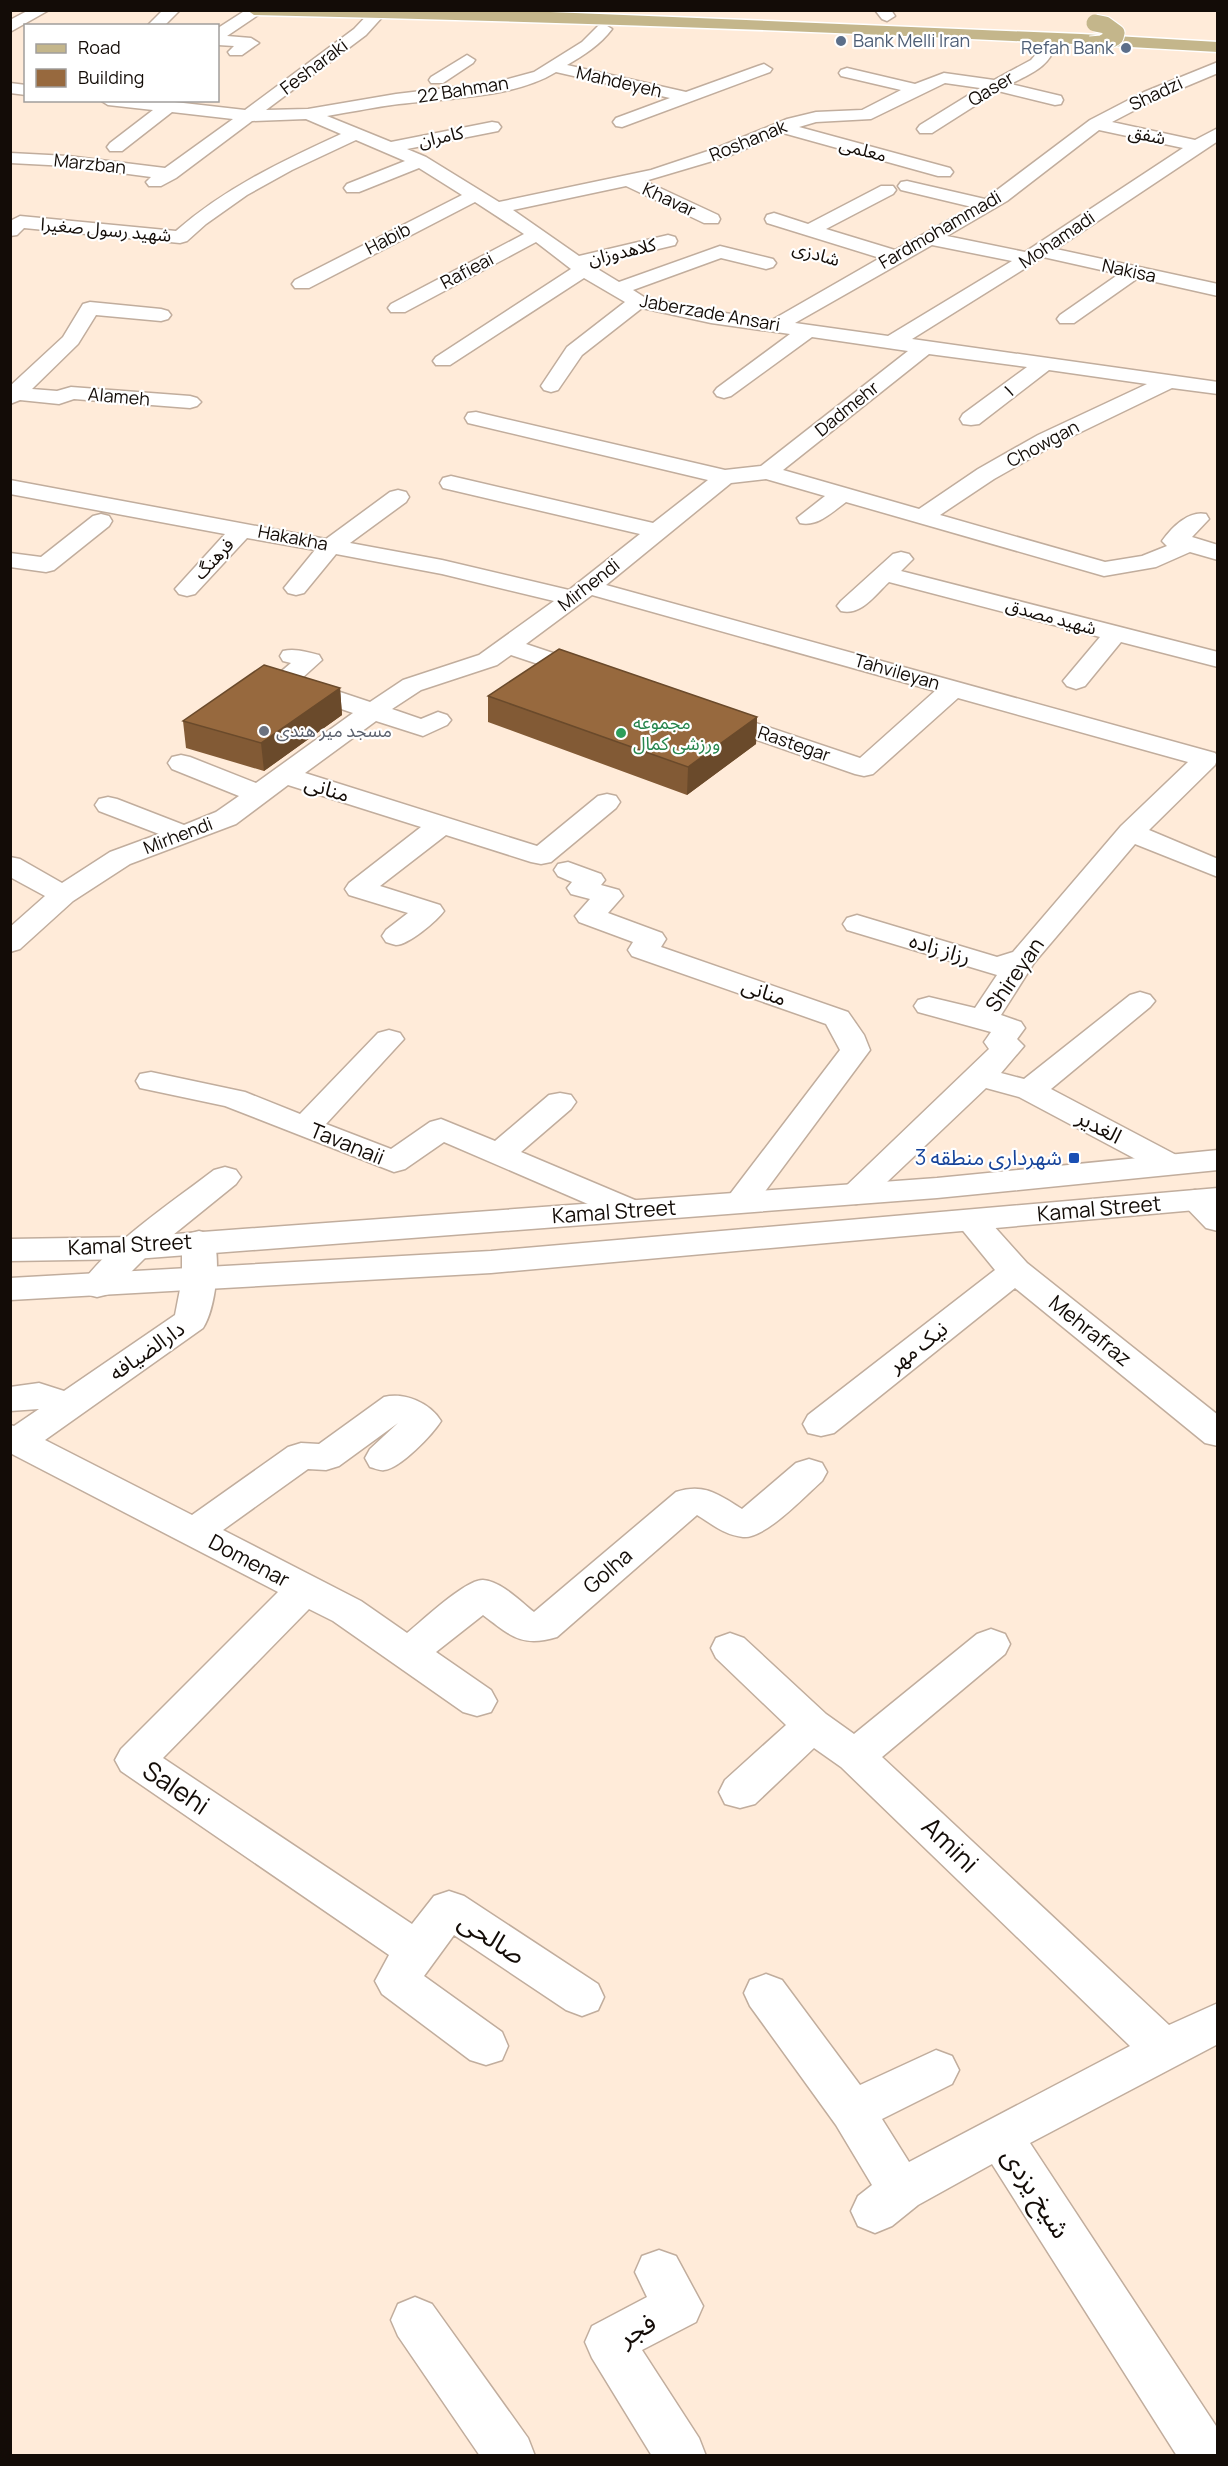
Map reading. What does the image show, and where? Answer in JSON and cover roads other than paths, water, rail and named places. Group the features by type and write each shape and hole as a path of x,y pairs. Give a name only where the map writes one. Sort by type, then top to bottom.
{"main road":[{"path":"255,10 526,16 1218,46"},
{"path":"587,10 1080,31 1218,40"},
{"path":"729,10 885,13 945,18"},
{"path":"380,14 604,29 1090,45 1218,54"},
{"path":"1090,45 1102,44 1115,37 1116,33 1112,29 1089,22 1127,25"}],"street":[{"path":"10,27 42,10"},
{"path":"156,24 174,10"},
{"path":"219,36 255,10"},
{"name":"Fesharaki","path":"162,178 249,116 360,32 380,14"},
{"name":"22 Bahman","path":"308,114 387,100 498,87 554,67 588,45 604,29"},
{"path":"219,37 251,43 236,52"},
{"name":"Qaser","path":"927,129 996,85 1037,63 1045,54 1047,44"},
{"path":"437,80 467,60"},
{"name":"Mahdeyeh","path":"554,67 685,97"},
{"name":"Shadzi","path":"1096,124 1167,87 1218,67"},
{"name":"Mahdeyeh","path":"622,122 764,69"},
{"path":"453,70 528,78"},
{"path":"847,73 916,89"},
{"name":"Roshanak","path":"496,208 656,174 816,117 865,115 916,89 944,78 996,85 1055,100"},
{"name":"Jaberzade Ansari","path":"123,102 249,116 308,114 420,161 496,208 616,290 638,302 711,317 1218,388"},
{"path":"116,147 167,108"},
{"name":"شفق","path":"1096,124 1211,139"},
{"name":"Fardmohammadi","path":"777,326 895,256 989,205 1096,124"},
{"name":"کامران","path":"389,148 492,127"},
{"name":"معلمی","path":"782,128 944,172"},
{"name":"شهید رسول صغیرا","path":"10,231 20,222 180,237 197,220 232,195 297,161 356,134"},
{"name":"Mohamadi","path":"894,341 1035,255 1133,188 1211,139"},
{"name":"Marzban","path":"10,158 68,161 162,178"},
{"path":"353,188 420,161"},
{"name":"Khavar","path":"627,180 711,219"},
{"path":"907,186 989,205"},
{"path":"810,230 887,190"},
{"name":"Habib","path":"302,284 475,195"},
{"path":"102,230 115,213"},
{"path":"774,219 895,256"},
{"name":"Rafieai","path":"398,308 536,235"},
{"name":"Nakisa","path":"927,238 1134,272 1218,290"},
{"name":"کلاهدوزان","path":"580,266 668,241"},
{"path":"616,290 720,252 766,263"},
{"name":"شادزی","path":"849,264 871,270"},
{"path":"443,361 580,266"},
{"path":"1067,319 1134,272"},
{"path":"1192,285 1208,273 1218,272"},
{"path":"551,386 574,351 638,302"},
{"path":"12,395 71,340 90,308 161,315"},
{"path":"724,392 809,330"},
{"name":"Dadmehr","path":"767,472 926,346"},
{"name":"۱","path":"971,419 1046,363"},
{"path":"729,368 751,372"},
{"name":"Chowgan","path":"921,517 986,474 1046,440 1170,381"},
{"name":"Alameh","path":"12,395 59,398 71,393 190,402"},
{"path":"476,418 725,477 767,472 1104,569 1134,566 1174,554 1187,543"},
{"name":"Mirhendi","path":"10,943 63,895 120,858 226,818 412,685 488,660 580,592 725,477"},
{"path":"451,483 658,531"},
{"name":"Hakakha","path":"10,487 580,592"},
{"path":"808,518 842,494"},
{"path":"296,588 331,546 398,497"},
{"path":"1198,519 1174,541 1218,553"},
{"path":"10,560 46,565 101,521"},
{"name":"فرهنگ","path":"186,589 242,529"},
{"path":"849,606 905,555"},
{"name":"شهید مصدق","path":"885,574 1218,660"},
{"name":"Tahvileyan","path":"580,592 954,688 1206,759"},
{"path":"1076,681 1115,634"},
{"path":"508,646 609,680"},
{"path":"292,656 310,660 284,681 423,728 438,720"},
{"name":"Rastegar","path":"686,707 864,768 954,688"},
{"name":"Shireyan","path":"856,1194 1010,1046 999,1042 1010,1028 983,1019 1023,958 1131,832 1206,759"},
{"path":"181,763 259,794"},
{"name":"منانی","path":"284,776 541,856 607,802"},
{"path":"108,805 184,834"},
{"path":"396,936 430,911 359,890 441,825"},
{"path":"1131,832 1218,869"},
{"path":"10,865 63,895"},
{"name":"منانی","path":"567,870 591,880 581,888 609,896 589,916 652,939 642,950 837,1018 849,1035 855,1050 740,1202"},
{"name":"رزاز زاده","path":"857,924 998,967 1023,958"},
{"path":"1030,1089 1140,1001"},
{"path":"928,1006 983,1019"},
{"path":"305,1127 389,1039"},
{"name":"الغدیر","path":"980,1077 1030,1089 1169,1164"},
{"name":"Tavanaii","path":"151,1081 234,1099 394,1162 441,1129 630,1210"},
{"path":"499,1154 560,1102"},
{"name":"Kamal Street","path":"10,1250 135,1248 937,1188 1218,1160"},
{"path":"97,1286 135,1248 225,1177"},
{"name":"Kamal Street","path":"10,1289 97,1286 503,1261 971,1221 1210,1207"},
{"name":"Mehrafraz","path":"971,1221 1015,1270 1218,1434"},
{"name":"دارالضیافه","path":"14,1439 68,1407 191,1320 200,1279 199,1242"},
{"name":"نیک مهر","path":"821,1424 1015,1270"},
{"path":"10,1399 39,1395 68,1407"},
{"path":"194,1532 301,1456 326,1456 397,1406 423,1421 383,1458"},
{"name":"Domenar","path":"14,1439 347,1611 477,1701"},
{"name":"Golha","path":"408,1653 483,1593 528,1628 543,1627 689,1502 703,1501 741,1524 748,1524 810,1472"},
{"name":"Salehi","path":"304,1590 135,1760 416,1950"},
{"path":"855,1756 991,1644"},
{"name":"Amini","path":"730,1648 812,1725 855,1756 1164,2049"},
{"path":"740,1792 812,1725"},
{"name":"صالحی","path":"486,2046 397,1981 416,1950 448,1909 582,1997"},
{"path":"766,1993 852,2111 888,2200 1000,2136"},
{"name":"شیخ یزدی","path":"1205,2455 1000,2136 1218,2022"},
{"path":"852,2111 936,2070"},
{"name":"فجر","path":"659,2272 679,2306 609,2342 674,2453"},
{"path":"415,2319 510,2456"},
{"path":"1205,2455 1218,2451"}],"place":[{"name":"Bank Melli Iran","path":"841,41"},
{"name":"Refah Bank","path":"1126,48"},
{"name":"مسجد میر هندی","path":"264,731"},
{"name":"مجموعه ورزشی کمال","path":"621,733"},
{"name":"شهرداری منطقه 3","path":"1074,1158"}]}
